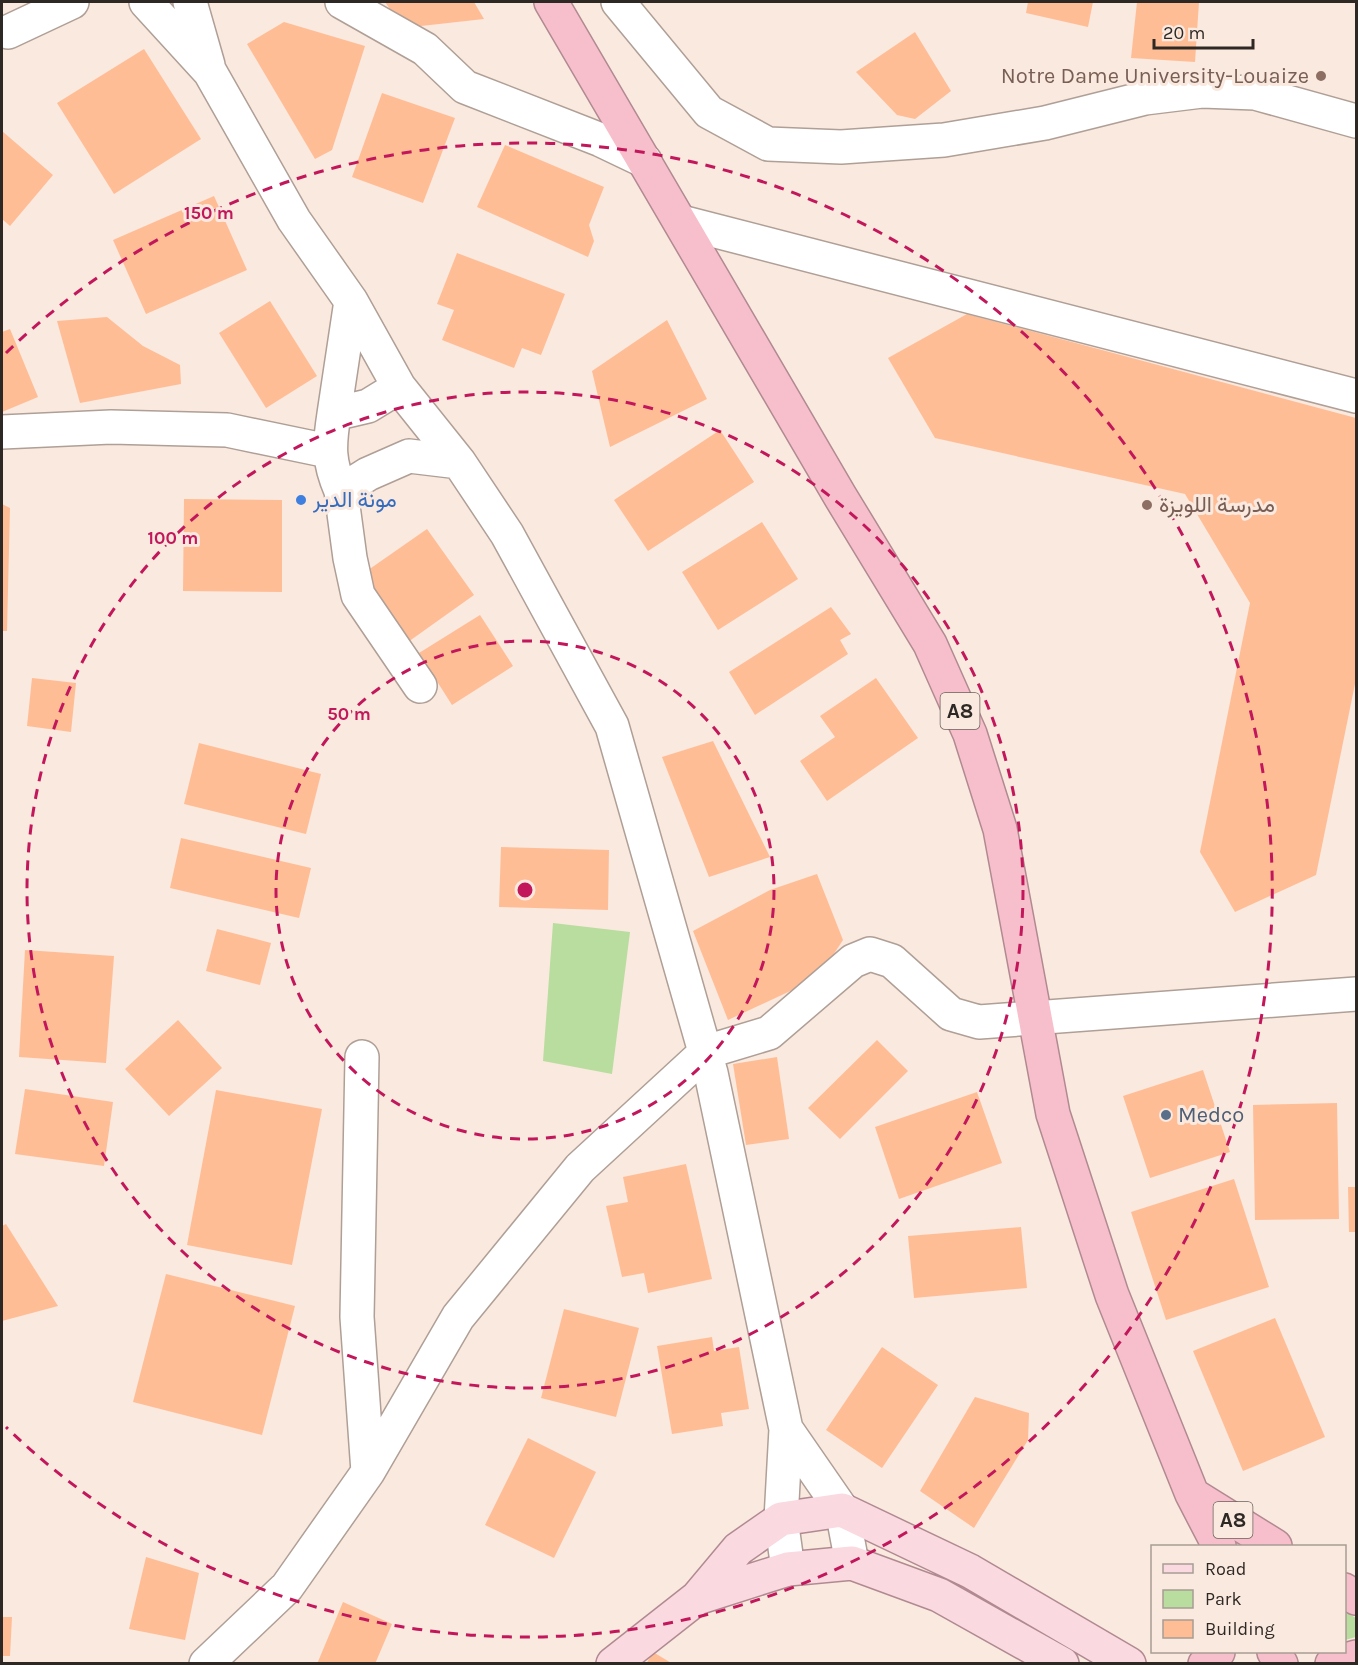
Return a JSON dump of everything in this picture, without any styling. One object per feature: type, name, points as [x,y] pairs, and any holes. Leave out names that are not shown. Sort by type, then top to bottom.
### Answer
[{"type":"highway","name":"A8","points":[[551,2],[840,496],[930,644],[970,734],[1000,829],[1053,1114],[1112,1295],[1192,1494],[1218,1545]]},
{"type":"highway","name":"A8","points":[[1192,1494],[1273,1545]]},
{"type":"highway","points":[[1205,1664],[1217,1653]]},
{"type":"highway","points":[[1332,1664],[1356,1657]]},
{"type":"main road","points":[[613,1664],[697,1598],[738,1549],[781,1519],[842,1509],[970,1571],[1129,1664]]},
{"type":"main road","points":[[697,1598],[788,1569],[852,1563],[939,1595],[1062,1664]]},
{"type":"street","points":[[5,37],[27,2]]},
{"type":"street","points":[[5,37],[72,2]]},
{"type":"street","points":[[146,2],[210,72],[294,220],[351,301],[399,387],[459,462],[515,547],[612,726],[706,1052],[786,1429],[781,1519],[788,1569]]},
{"type":"street","points":[[190,2],[210,72]]},
{"type":"street","points":[[342,2],[425,50],[465,87],[601,140],[645,161]]},
{"type":"street","points":[[618,2],[709,112],[768,144],[841,147],[944,140],[1046,123],[1144,98],[1202,91],[1255,93],[1356,121]]},
{"type":"street","points":[[681,222],[1356,396]]},
{"type":"street","points":[[351,301],[328,451],[332,471],[341,491],[350,558],[358,595],[420,686]]},
{"type":"street","points":[[334,414],[368,405],[399,387]]},
{"type":"street","points":[[2,432],[111,427],[227,430],[328,451]]},
{"type":"street","points":[[341,491],[368,474],[410,456],[459,462]]},
{"type":"street","points":[[350,558],[368,474]]},
{"type":"street","points":[[206,1664],[287,1587],[368,1472],[458,1317],[580,1168],[706,1052],[769,1033],[853,961],[870,954],[892,961],[951,1014],[979,1022],[1356,994]]},
{"type":"street","points":[[362,1057],[357,1317],[368,1472]]},
{"type":"street","points":[[786,1429],[842,1509],[852,1563]]},
{"type":"green space","points":[[553,923],[630,932],[612,1074],[543,1061]]},
{"type":"green space","points":[[1346,1612],[1356,1618],[1356,1637],[1346,1640]]},
{"type":"building","points":[[385,2],[474,2],[484,19],[403,28]]},
{"type":"building","points":[[1028,2],[1093,2],[1088,27],[1026,13]]},
{"type":"building","points":[[1137,2],[1199,2],[1195,62],[1131,58]]},
{"type":"building","points":[[284,22],[365,46],[332,150],[315,159],[247,44]]},
{"type":"building","points":[[915,32],[951,91],[915,119],[897,115],[856,72]]},
{"type":"building","points":[[144,49],[201,139],[114,194],[57,103]]},
{"type":"building","points":[[382,93],[455,118],[423,203],[352,177]]},
{"type":"building","points":[[2,131],[53,175],[10,226],[2,219]]},
{"type":"building","points":[[505,145],[604,187],[589,225],[594,241],[588,257],[477,207]]},
{"type":"building","points":[[214,196],[247,270],[146,314],[113,240]]},
{"type":"building","points":[[457,253],[565,294],[541,355],[522,348],[514,368],[442,340],[454,310],[437,304]]},
{"type":"building","points":[[270,301],[317,376],[266,408],[219,333]]},
{"type":"building","points":[[967,314],[1356,418],[1356,679],[1316,875],[1235,912],[1200,852],[1250,603],[1185,494],[935,438],[888,358]]},
{"type":"building","points":[[107,317],[143,346],[180,365],[181,384],[80,403],[57,321]]},
{"type":"building","points":[[667,320],[707,399],[610,447],[592,371]]},
{"type":"building","points":[[10,329],[38,397],[2,412],[2,332]]},
{"type":"building","points":[[720,430],[754,482],[648,551],[614,500]]},
{"type":"building","points":[[184,499],[282,500],[282,592],[183,591]]},
{"type":"building","points":[[2,504],[10,508],[7,631],[2,631]]},
{"type":"building","points":[[762,522],[798,579],[718,630],[682,572]]},
{"type":"building","points":[[427,529],[474,595],[408,642],[361,575]]},
{"type":"building","points":[[831,607],[851,634],[840,640],[848,654],[755,715],[729,672]]},
{"type":"building","points":[[480,615],[513,666],[452,705],[419,653]]},
{"type":"building","points":[[32,678],[76,683],[71,732],[27,726]]},
{"type":"building","points":[[876,678],[918,738],[827,801],[800,761],[835,737],[820,716]]},
{"type":"building","points":[[713,741],[770,857],[709,877],[662,757]]},
{"type":"building","points":[[199,743],[321,774],[306,834],[184,804]]},
{"type":"building","points":[[181,838],[311,868],[299,918],[170,888]]},
{"type":"building","points":[[501,847],[609,850],[608,910],[499,907]]},
{"type":"building","points":[[817,874],[843,940],[818,978],[728,1020],[693,931],[770,890]]},
{"type":"building","points":[[217,929],[271,943],[260,985],[206,971]]},
{"type":"building","points":[[25,950],[114,956],[106,1063],[19,1057]]},
{"type":"building","points":[[178,1020],[222,1068],[169,1116],[125,1069]]},
{"type":"building","points":[[877,1040],[908,1071],[840,1139],[808,1108]]},
{"type":"building","points":[[777,1057],[789,1139],[746,1145],[733,1064]]},
{"type":"building","points":[[1203,1070],[1230,1152],[1150,1178],[1123,1096]]},
{"type":"building","points":[[25,1089],[113,1102],[104,1166],[15,1154]]},
{"type":"building","points":[[216,1090],[322,1109],[292,1265],[187,1245]]},
{"type":"building","points":[[977,1092],[1002,1163],[899,1199],[875,1127]]},
{"type":"building","points":[[1337,1103],[1339,1219],[1255,1220],[1253,1105]]},
{"type":"building","points":[[686,1164],[712,1279],[648,1293],[644,1273],[622,1277],[606,1206],[628,1202],[623,1177]]},
{"type":"building","points":[[1234,1179],[1269,1287],[1166,1320],[1131,1212]]},
{"type":"building","points":[[1348,1187],[1356,1187],[1356,1232],[1349,1232]]},
{"type":"building","points":[[6,1224],[58,1306],[2,1321],[2,1226]]},
{"type":"building","points":[[1021,1227],[1027,1288],[914,1298],[908,1236]]},
{"type":"building","points":[[166,1274],[295,1306],[262,1435],[133,1402]]},
{"type":"building","points":[[564,1309],[639,1328],[616,1417],[541,1398]]},
{"type":"building","points":[[1275,1318],[1325,1437],[1243,1471],[1193,1351]]},
{"type":"building","points":[[712,1337],[714,1351],[739,1347],[749,1409],[721,1413],[723,1426],[672,1434],[657,1346]]},
{"type":"building","points":[[882,1347],[938,1385],[882,1468],[826,1430]]},
{"type":"building","points":[[975,1397],[1029,1413],[1028,1440],[974,1528],[920,1491]]},
{"type":"building","points":[[528,1438],[596,1472],[554,1558],[485,1525]]},
{"type":"building","points":[[146,1557],[199,1573],[185,1640],[129,1629]]},
{"type":"building","points":[[343,1602],[392,1624],[375,1664],[317,1664]]},
{"type":"building","points":[[2,1617],[12,1617],[10,1656],[2,1656]]},
{"type":"building","points":[[653,1652],[673,1664],[646,1664]]},
{"type":"place","name":"Notre Dame University-Louaize","points":[[1321,76]]},
{"type":"place","name":"مونة الدير","points":[[301,500]]},
{"type":"place","name":"مدرسة اللويزة","points":[[1147,505]]},
{"type":"place","name":"Medco","points":[[1166,1115]]}]
